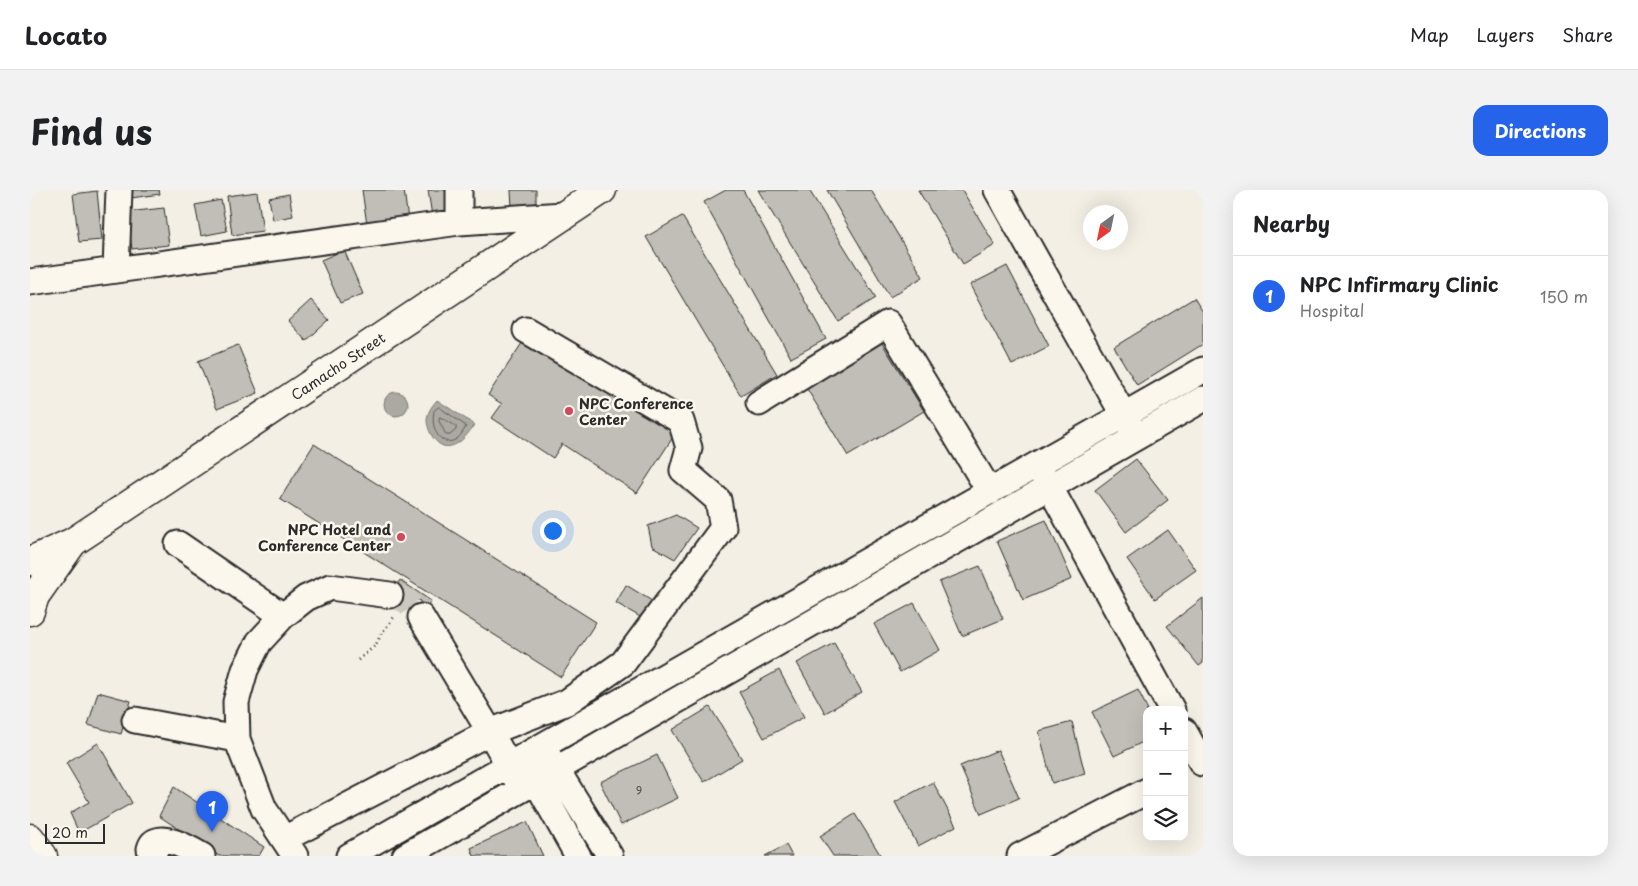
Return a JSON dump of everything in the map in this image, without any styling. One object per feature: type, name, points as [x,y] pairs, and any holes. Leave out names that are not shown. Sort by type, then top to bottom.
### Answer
[{"type":"main road","name":"Camacho Street","points":[[30,561],[73,542],[602,190]]},
{"type":"main road","name":"Camacho Street","points":[[30,611],[35,596],[73,542]]},
{"type":"street","points":[[116,269],[119,190]]},
{"type":"street","points":[[459,190],[460,222]]},
{"type":"street","points":[[997,190],[1137,437]]},
{"type":"street","points":[[30,282],[460,222],[563,215]]},
{"type":"street","points":[[759,403],[888,323],[990,492]]},
{"type":"street","points":[[393,604],[330,587],[306,598],[283,616],[260,642],[245,670],[236,702],[237,739],[264,809],[289,848],[490,732],[567,702],[623,663],[723,528],[718,500],[683,470],[689,448],[680,421],[526,330]]},
{"type":"street","points":[[349,856],[1203,370]]},
{"type":"street","points":[[405,856],[1203,399]]},
{"type":"street","points":[[1038,465],[1170,706]]},
{"type":"street","points":[[178,544],[283,616]]},
{"type":"street","points":[[421,616],[490,732],[525,757],[578,856]]},
{"type":"street","points":[[135,720],[237,739]]},
{"type":"street","points":[[1188,743],[1196,766]]},
{"type":"street","points":[[525,757],[538,780],[610,856]]},
{"type":"street","points":[[1020,856],[1143,793]]},
{"type":"street","points":[[154,856],[150,849],[151,844],[155,841],[171,841],[186,846],[202,856]]},
{"type":"path","points":[[358,660],[376,645],[393,604]]},
{"type":"water","points":[[396,392],[404,396],[408,404],[404,412],[396,416],[388,412],[384,404],[388,396]]},
{"type":"water","points":[[437,400],[475,425],[455,445],[446,447],[438,443],[429,431],[428,415]]},
{"type":"building","points":[[130,190],[159,190],[160,194],[131,198]]},
{"type":"building","points":[[362,190],[404,190],[408,220],[367,225]]},
{"type":"building","points":[[428,190],[449,190],[453,212],[432,216]]},
{"type":"building","points":[[511,190],[536,190],[536,206],[512,207]]},
{"type":"building","points":[[726,190],[743,190],[826,339],[791,358],[704,202]]},
{"type":"building","points":[[758,190],[809,190],[876,298],[838,321]]},
{"type":"building","points":[[827,190],[871,190],[923,277],[890,297]]},
{"type":"building","points":[[918,190],[962,190],[995,245],[963,264]]},
{"type":"building","points":[[97,191],[102,240],[79,242],[73,194]]},
{"type":"building","points":[[257,192],[263,231],[232,235],[227,196]]},
{"type":"building","points":[[289,194],[293,216],[273,220],[269,198]]},
{"type":"building","points":[[221,200],[227,231],[201,236],[195,205]]},
{"type":"building","points":[[164,208],[169,245],[132,249],[127,212]]},
{"type":"building","points":[[682,216],[777,374],[741,396],[646,237]]},
{"type":"building","points":[[344,250],[363,294],[340,303],[321,260]]},
{"type":"building","points":[[1007,266],[1049,346],[1012,365],[970,285]]},
{"type":"building","points":[[1194,298],[1203,312],[1203,344],[1137,385],[1114,347]]},
{"type":"building","points":[[311,300],[329,320],[306,341],[288,321]]},
{"type":"building","name":"NPC Conference Center","points":[[526,337],[675,434],[637,493],[562,444],[553,458],[492,418],[502,404],[488,395]]},
{"type":"building","points":[[882,343],[924,411],[848,456],[807,389]]},
{"type":"building","points":[[238,345],[258,393],[217,409],[198,361]]},
{"type":"building","name":"NPC Hotel and Conference Center","points":[[314,444],[596,622],[561,677],[280,499]]},
{"type":"building","points":[[1136,459],[1168,500],[1126,532],[1095,490]]},
{"type":"building","points":[[676,515],[697,528],[675,559],[652,546],[648,526]]},
{"type":"building","points":[[1046,520],[1072,579],[1023,600],[997,541]]},
{"type":"building","points":[[1168,530],[1196,570],[1155,599],[1127,559]]},
{"type":"building","points":[[980,566],[1003,619],[962,636],[939,582]]},
{"type":"building","points":[[400,580],[431,601],[421,617],[420,601],[399,590],[390,595]]},
{"type":"building","points":[[626,585],[652,601],[642,618],[616,603]]},
{"type":"building","points":[[1203,598],[1203,663],[1199,666],[1167,626]]},
{"type":"building","points":[[914,603],[940,650],[900,672],[874,624]]},
{"type":"building","points":[[834,643],[862,692],[825,713],[797,663]]},
{"type":"building","points":[[779,670],[804,717],[764,738],[739,692]]},
{"type":"building","points":[[1138,690],[1146,706],[1143,706],[1143,742],[1114,756],[1092,712]]},
{"type":"building","points":[[98,692],[131,701],[121,734],[88,725]]},
{"type":"building","points":[[710,707],[742,759],[704,782],[672,730]]},
{"type":"building","points":[[1072,722],[1085,774],[1052,783],[1039,731]]},
{"type":"building","points":[[98,743],[132,803],[79,833],[70,813],[89,802],[66,763]]},
{"type":"building","points":[[998,750],[1019,798],[981,814],[960,766]]},
{"type":"building","points":[[657,755],[678,798],[621,825],[600,782]]},
{"type":"building","points":[[933,782],[956,826],[918,846],[895,802]]},
{"type":"building","points":[[174,787],[264,847],[259,856],[219,856],[159,816]]},
{"type":"building","points":[[855,814],[881,856],[833,856],[820,836]]},
{"type":"building","points":[[527,822],[543,856],[474,856],[471,848]]},
{"type":"building","points":[[786,845],[792,856],[765,856]]},
{"type":"tunnel","points":[[390,595],[406,600],[421,617]]},
{"type":"place","name":"NPC Conference Center","points":[[569,411]]},
{"type":"place","name":"NPC Hotel and Conference Center","points":[[401,537]]},
{"type":"place","name":"NPC Infirmary Clinic","points":[[212,832]]}]
